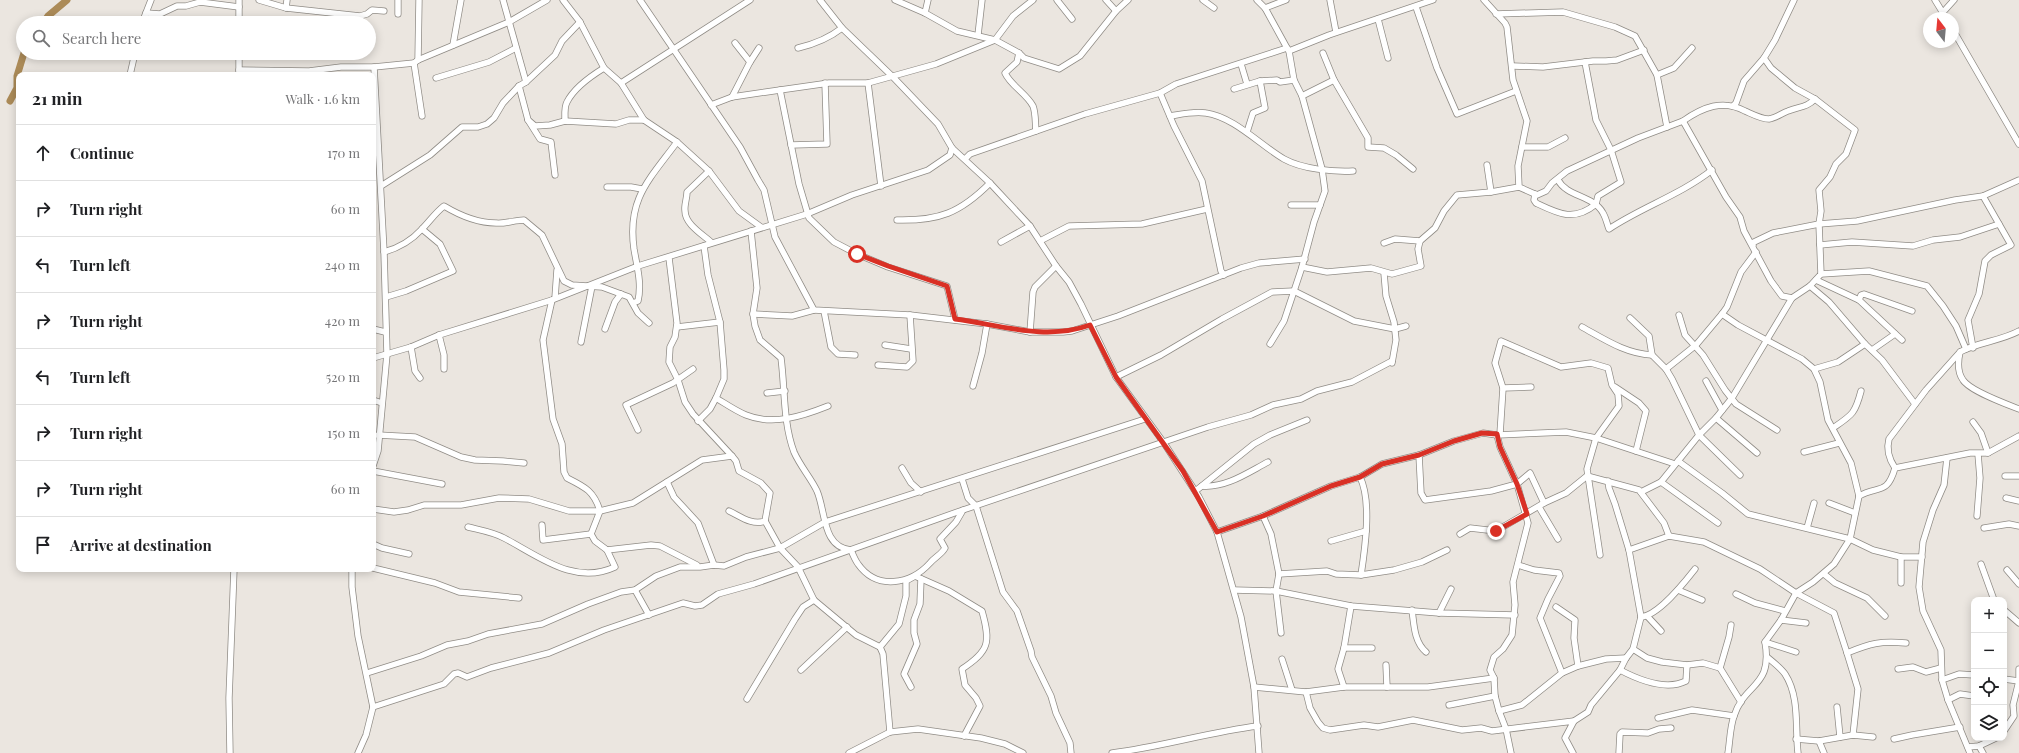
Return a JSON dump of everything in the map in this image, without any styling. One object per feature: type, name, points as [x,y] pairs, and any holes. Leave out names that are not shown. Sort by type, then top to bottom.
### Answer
[{"type":"street","points":[[145,16],[151,0]]},
{"type":"street","points":[[239,0],[239,16]]},
{"type":"street","points":[[259,0],[286,8],[360,16],[372,10],[384,11]]},
{"type":"street","points":[[286,8],[287,0]]},
{"type":"street","points":[[398,0],[398,14]]},
{"type":"street","points":[[418,0],[416,61],[422,116]]},
{"type":"street","points":[[453,45],[461,0]]},
{"type":"street","points":[[503,0],[526,82]]},
{"type":"street","points":[[239,60],[239,72],[309,71],[341,67],[374,67],[416,61],[509,22],[547,0]]},
{"type":"street","points":[[563,0],[580,22],[604,68],[621,83],[644,120],[677,142],[709,171],[739,211],[761,227]]},
{"type":"street","points":[[640,0],[740,147],[764,190],[775,237],[814,310]]},
{"type":"street","points":[[621,83],[673,49],[708,29],[750,0]]},
{"type":"street","points":[[820,0],[842,28],[893,77],[938,124],[952,148],[990,183],[1030,226],[1056,266],[1069,282],[1082,304],[1090,325],[1116,377],[1145,419],[1164,443],[1199,497],[1217,532],[1234,590],[1254,688],[1259,753]]},
{"type":"street","points":[[896,0],[909,8],[925,13],[957,31],[995,40],[1019,53],[1024,58],[1058,69],[1067,66],[1080,56],[1116,11],[1128,0]]},
{"type":"street","points":[[925,13],[928,0]]},
{"type":"street","points":[[978,35],[982,0]]},
{"type":"street","points":[[711,105],[732,97],[825,84],[868,82],[893,77],[936,64],[995,40],[1013,16],[1033,0]]},
{"type":"street","points":[[1057,0],[1072,19]]},
{"type":"street","points":[[1106,0],[1116,11]]},
{"type":"street","points":[[1203,0],[1214,8]]},
{"type":"street","points":[[1257,0],[1265,8],[1288,50],[1294,80],[1302,96],[1322,169],[1325,191],[1305,259],[1284,321],[1270,344]]},
{"type":"street","points":[[1265,8],[1286,0]]},
{"type":"street","points":[[1330,0],[1333,26],[1336,32]]},
{"type":"street","points":[[965,159],[970,154],[1036,131],[1044,130],[1085,114],[1160,93],[1176,84],[1288,50],[1336,32],[1416,7],[1433,0]]},
{"type":"street","points":[[1484,0],[1507,27],[1516,91],[1527,121],[1518,166],[1519,186]]},
{"type":"street","points":[[1733,106],[1736,103],[1744,81],[1764,58],[1776,40],[1794,0]]},
{"type":"street","points":[[1935,0],[1942,12]]},
{"type":"street","points":[[1939,0],[1945,10],[1954,0]]},
{"type":"street","points":[[146,13],[160,14],[177,6],[186,6],[200,2],[239,7]]},
{"type":"street","points":[[1416,7],[1437,68],[1457,114],[1516,91]]},
{"type":"street","points":[[1496,14],[1527,12],[1569,14],[1615,27],[1635,36],[1644,50],[1651,68],[1657,75],[1667,127]]},
{"type":"street","points":[[1378,19],[1388,58]]},
{"type":"street","points":[[381,186],[430,154],[462,127],[478,127],[487,124],[494,118],[504,103],[519,86],[526,82],[555,55],[562,42],[580,22]]},
{"type":"street","points":[[1329,35],[1333,26]]},
{"type":"street","points":[[798,48],[816,44],[831,37],[842,28]]},
{"type":"street","points":[[1959,35],[2019,138]]},
{"type":"street","points":[[1959,40],[2019,144]]},
{"type":"street","points":[[735,43],[744,57],[750,62]]},
{"type":"street","points":[[436,78],[489,62],[516,48]]},
{"type":"street","points":[[732,97],[759,48]]},
{"type":"street","points":[[1657,75],[1674,68],[1692,48]]},
{"type":"street","points":[[1512,66],[1543,66],[1617,60],[1644,50]]},
{"type":"street","points":[[1019,53],[1017,62],[1005,73],[1008,79],[1020,90],[1032,105],[1035,114],[1036,131]]},
{"type":"street","points":[[1323,53],[1334,80],[1368,138],[1368,146],[1384,148],[1396,155],[1413,170]]},
{"type":"street","points":[[1641,492],[1661,482],[1699,435],[1716,418],[1732,398],[1768,341],[1792,298],[1810,286],[1820,274],[1819,224],[1821,211],[1819,190],[1830,177],[1836,164],[1846,154],[1855,130],[1816,99],[1795,88],[1771,68],[1764,58]]},
{"type":"street","points":[[131,72],[133,60]]},
{"type":"street","points":[[1534,194],[1535,202],[1559,213],[1572,215],[1583,214],[1596,204],[1598,196],[1621,182],[1611,150],[1596,120],[1585,62]]},
{"type":"street","points":[[1241,64],[1247,84]]},
{"type":"street","points":[[374,67],[374,72]]},
{"type":"street","points":[[565,121],[566,103],[584,83],[604,68]]},
{"type":"street","points":[[1234,89],[1260,81],[1277,80],[1280,82],[1294,80]]},
{"type":"street","points":[[1302,96],[1334,80]]},
{"type":"street","points":[[1247,132],[1253,113],[1265,108],[1260,81]]},
{"type":"street","points":[[868,82],[881,186]]},
{"type":"street","points":[[791,145],[827,144],[825,84]]},
{"type":"street","points":[[519,86],[528,120],[540,139],[551,142],[555,175]]},
{"type":"street","points":[[780,90],[807,214],[834,242],[857,254],[947,286],[955,319]]},
{"type":"street","points":[[1160,93],[1202,181],[1221,271],[1224,275]]},
{"type":"street","points":[[1302,267],[1327,272],[1371,268],[1384,273],[1392,274],[1421,266],[1418,249],[1420,241],[1435,228],[1444,211],[1457,195],[1491,192],[1519,186],[1534,194],[1546,191],[1552,182],[1558,180],[1567,171],[1611,150],[1683,121],[1711,105],[1733,106],[1769,119],[1788,110],[1808,106],[1816,99]]},
{"type":"street","points":[[1170,116],[1199,112],[1208,113],[1247,132],[1286,160],[1332,172],[1353,171]]},
{"type":"street","points":[[528,120],[536,126],[550,126],[565,121],[616,124],[629,120],[644,120]]},
{"type":"street","points":[[1683,121],[1726,197],[1740,217],[1744,231],[1777,290],[1782,296],[1792,298]]},
{"type":"street","points":[[376,129],[381,186],[386,297],[386,354],[378,435],[378,451],[376,457]]},
{"type":"street","points":[[1522,147],[1548,147],[1565,138]]},
{"type":"street","points":[[633,303],[638,301],[641,289],[634,248],[632,220],[642,189],[677,142]]},
{"type":"street","points":[[376,357],[411,347],[439,335],[592,286],[638,266],[669,258],[704,246],[711,242],[807,214],[928,170],[950,155],[952,148]]},
{"type":"street","points":[[1487,165],[1491,192]]},
{"type":"street","points":[[1558,180],[1562,187],[1596,204],[1603,213],[1609,229],[1629,215],[1685,189],[1712,170]]},
{"type":"street","points":[[709,171],[687,192],[687,201],[684,210],[688,222],[711,242]]},
{"type":"street","points":[[1753,245],[1752,243],[1766,235],[1819,224],[1857,221],[1955,200],[1983,196],[2019,180]]},
{"type":"street","points":[[897,220],[914,221],[943,216],[959,209],[974,199],[990,183]]},
{"type":"street","points":[[607,186],[642,189]]},
{"type":"street","points":[[1973,348],[1968,320],[1979,294],[1985,261],[1991,255],[2011,245],[1983,196]]},
{"type":"street","points":[[1291,205],[1320,205]]},
{"type":"street","points":[[384,252],[398,248],[422,229],[435,213],[444,206],[455,212],[483,222],[496,223],[524,220],[542,235],[557,270],[564,281],[572,285],[602,287],[629,297],[638,313],[649,323]]},
{"type":"street","points":[[1040,242],[1069,226],[1142,224],[1207,209]]},
{"type":"street","points":[[1820,245],[1852,242],[1913,246],[1933,240],[1960,237],[2000,224]]},
{"type":"street","points":[[1001,242],[1030,226]]},
{"type":"street","points":[[386,297],[406,291],[453,271],[440,244],[422,229]]},
{"type":"street","points":[[751,231],[757,288],[754,314],[755,326],[760,340],[781,358],[787,418],[794,452],[817,490],[829,535],[834,542],[846,550],[851,550]]},
{"type":"street","points":[[1384,243],[1395,239],[1420,241]]},
{"type":"street","points":[[698,421],[710,409],[724,379],[720,322],[708,275],[704,246]]},
{"type":"street","points":[[1666,369],[1696,345],[1722,314],[1741,272],[1756,252]]},
{"type":"street","points":[[669,258],[677,327],[670,348],[669,362],[678,380],[686,402],[698,421],[736,461],[739,471],[761,483],[769,490],[770,497],[765,521],[780,548],[798,568],[814,600],[856,635],[880,647],[883,654],[890,732]]},
{"type":"street","points":[[754,314],[792,316],[814,310],[910,315],[955,319],[1030,332],[1063,332],[1090,325],[1259,263],[1305,259]]},
{"type":"street","points":[[1030,332],[1033,292],[1035,287],[1056,266]]},
{"type":"street","points":[[557,270],[553,299],[543,340],[553,419],[562,444],[564,472],[567,478],[586,488],[596,498],[600,511],[591,534]]},
{"type":"street","points":[[1820,274],[1869,271],[1927,286],[1946,311],[1966,349]]},
{"type":"street","points":[[373,707],[444,684],[454,674],[458,673],[467,677],[491,668],[549,653],[604,630],[683,603],[695,606],[702,605],[718,594],[754,584],[964,510],[1208,427],[1251,415],[1273,405],[1301,399],[1323,389],[1352,382],[1392,363],[1396,340],[1395,329],[1386,296],[1384,273]]},
{"type":"street","points":[[1816,280],[1859,300],[1902,340]]},
{"type":"street","points":[[581,342],[592,286]]},
{"type":"street","points":[[1810,286],[1829,302],[1865,344],[1872,350],[1915,404]]},
{"type":"street","points":[[1116,377],[1161,355],[1272,292],[1294,291],[1354,321],[1395,329],[1406,326]]},
{"type":"street","points":[[606,329],[615,302],[621,294]]},
{"type":"street","points":[[1859,300],[1861,295],[1864,294],[1912,311]]},
{"type":"street","points":[[824,311],[831,347],[838,354],[854,355]]},
{"type":"street","points":[[1722,314],[1802,359],[1814,369],[1820,382],[1828,420],[1851,463],[1859,496],[1850,539],[1834,564],[1824,574],[1796,593],[1781,620],[1765,642],[1767,657],[1763,676],[1759,683],[1747,693],[1734,716],[1728,753]]},
{"type":"street","points":[[878,365],[908,367],[913,361],[911,349],[910,315]]},
{"type":"street","points":[[1679,315],[1685,335],[1696,345],[1732,398],[1745,410],[1777,430]]},
{"type":"street","points":[[1630,318],[1650,336],[1652,355],[1666,369],[1699,435],[1740,475]]},
{"type":"street","points":[[677,327],[720,322]]},
{"type":"street","points":[[973,386],[982,353],[987,324]]},
{"type":"street","points":[[1582,327],[1620,348],[1652,355]]},
{"type":"street","points":[[376,330],[385,332]]},
{"type":"street","points":[[1895,468],[1890,459],[1887,445],[1889,439],[1915,404],[1960,352],[2006,338],[2019,332]]},
{"type":"street","points":[[1872,350],[1894,334]]},
{"type":"street","points":[[439,335],[444,355],[444,369]]},
{"type":"street","points":[[1511,753],[1506,729],[1495,696],[1494,678],[1490,670],[1494,657],[1504,649],[1512,635],[1515,615],[1514,582],[1528,523],[1527,514],[1517,484],[1500,447],[1499,434],[1503,388],[1495,363],[1501,341],[1561,366],[1591,363],[1608,368],[1612,385],[1618,394],[1619,406],[1596,438],[1589,458],[1587,476],[1600,555]]},
{"type":"street","points":[[885,344],[911,349]]},
{"type":"street","points":[[1814,369],[1838,362],[1865,344]]},
{"type":"street","points":[[411,347],[415,371],[420,378]]},
{"type":"street","points":[[1960,352],[1958,367],[1964,382],[2005,404],[2019,408]]},
{"type":"street","points":[[638,430],[626,405],[678,380],[693,369]]},
{"type":"street","points":[[1706,381],[1722,410]]},
{"type":"street","points":[[1612,385],[1639,403],[1646,411],[1636,451]]},
{"type":"street","points":[[1503,388],[1531,387]]},
{"type":"street","points":[[767,393],[785,391]]},
{"type":"street","points":[[1833,428],[1852,415],[1856,409],[1861,391]]},
{"type":"street","points":[[716,398],[747,416],[787,418],[809,414],[828,406]]},
{"type":"street","points":[[376,401],[382,403]]},
{"type":"street","points":[[1716,418],[1757,453]]},
{"type":"street","points":[[367,673],[421,656],[447,645],[468,642],[488,634],[542,624],[588,604],[621,592],[635,590],[656,576],[680,567],[714,565],[724,566],[746,557],[780,548],[825,522],[1145,419]]},
{"type":"street","points":[[1199,497],[1200,487],[1254,444],[1270,435],[1307,420]]},
{"type":"street","points":[[1973,422],[1982,433],[1988,453]]},
{"type":"street","points":[[1217,532],[1263,516],[1331,486],[1360,477],[1382,464],[1419,455],[1454,441],[1482,433],[1499,434],[1566,432],[1596,438],[1676,462],[1722,493],[1748,514],[1850,539],[1873,550],[1901,557],[1922,557]]},
{"type":"street","points":[[378,435],[415,437],[461,457],[475,460],[524,463]]},
{"type":"street","points":[[1895,468],[1970,453],[1988,453],[2019,436]]},
{"type":"street","points":[[1804,452],[1839,443]]},
{"type":"street","points":[[1977,516],[1980,478],[1978,454]]},
{"type":"street","points":[[1419,455],[1421,493],[1425,500],[1491,491],[1517,484],[1530,473],[1542,505],[1558,539]]},
{"type":"street","points":[[376,509],[394,512],[408,510],[424,505],[461,505],[499,498],[529,499],[569,511],[600,511],[633,503],[693,464],[702,460],[732,456]]},
{"type":"street","points":[[1947,458],[1944,485],[1927,526],[1919,586],[1923,611],[1941,650],[1942,680],[1948,700],[1970,753]]},
{"type":"street","points":[[1190,482],[1200,487],[1208,487],[1232,482],[1268,462]]},
{"type":"street","points":[[902,468],[911,483],[921,492]]},
{"type":"street","points":[[1859,496],[1883,488],[1889,483],[1895,468]]},
{"type":"street","points":[[376,472],[442,484]]},
{"type":"street","points":[[1587,476],[1641,492],[1664,523],[1670,536]]},
{"type":"street","points":[[1460,534],[1470,528],[1496,531],[1566,492],[1587,476]]},
{"type":"street","points":[[2005,476],[2019,476]]},
{"type":"street","points":[[1360,477],[1365,486],[1367,502],[1366,531],[1361,575]]},
{"type":"street","points":[[962,479],[968,498],[976,506],[1003,592],[1017,611],[1032,657],[1051,696],[1056,713],[1070,743],[1071,753]]},
{"type":"street","points":[[1306,692],[1310,708],[1318,722],[1322,728],[1330,730],[1364,726],[1378,727],[1414,720],[1462,730],[1481,728],[1492,731],[1574,720],[1588,712],[1591,705],[1620,670],[1626,658],[1633,649],[1641,618],[1629,550],[1608,481]]},
{"type":"street","points":[[667,482],[674,497],[698,523],[714,565]]},
{"type":"street","points":[[1661,482],[1718,523]]},
{"type":"street","points":[[2006,498],[2019,501]]},
{"type":"street","points":[[1808,528],[1814,503]]},
{"type":"street","points":[[1829,503],[1855,513]]},
{"type":"street","points":[[880,647],[899,624],[906,596],[906,582],[918,578],[943,552],[945,548],[940,539],[956,522],[964,510]]},
{"type":"street","points":[[729,511],[751,522],[760,523],[765,521]]},
{"type":"street","points":[[1263,516],[1271,534],[1279,574],[1276,592],[1281,633]]},
{"type":"street","points":[[1984,528],[2009,524],[2019,526]]},
{"type":"street","points":[[542,525],[543,540],[591,534]]},
{"type":"street","points":[[468,527],[503,538],[537,558],[567,571],[597,573],[615,567],[607,550],[595,541],[591,534]]},
{"type":"street","points":[[1332,541],[1366,531]]},
{"type":"street","points":[[1629,550],[1670,536],[1704,542],[1760,569],[1796,593],[1834,613],[1858,690],[1853,735]]},
{"type":"street","points":[[376,545],[410,554]]},
{"type":"street","points":[[607,550],[651,545],[660,546],[700,567]]},
{"type":"street","points":[[851,550],[858,565],[882,582],[898,582],[918,578],[949,591],[982,611],[985,623],[986,648],[979,658],[962,669],[965,685],[976,698],[980,706],[964,736]]},
{"type":"street","points":[[1279,574],[1327,570],[1336,574],[1361,575],[1394,570],[1422,562],[1447,550]]},
{"type":"street","points":[[1901,557],[1901,583]]},
{"type":"street","points":[[1981,564],[1993,597]]},
{"type":"street","points":[[1518,565],[1534,570],[1559,573],[1560,576],[1540,618],[1562,673]]},
{"type":"street","points":[[376,569],[435,583],[459,592],[519,598]]},
{"type":"street","points":[[1641,618],[1648,617],[1678,590],[1695,569]]},
{"type":"street","points":[[2007,570],[2019,584]]},
{"type":"street","points":[[230,753],[229,698],[234,572]]},
{"type":"street","points":[[352,572],[352,587],[358,636],[373,707],[366,735],[358,753]]},
{"type":"street","points":[[1824,574],[1835,584],[1867,598],[1885,616]]},
{"type":"street","points":[[911,687],[904,674],[917,644],[914,633],[914,620],[920,604],[918,578]]},
{"type":"street","points":[[1439,613],[1451,589]]},
{"type":"street","points":[[635,590],[649,615]]},
{"type":"street","points":[[1234,590],[1276,592],[1351,606],[1439,613],[1515,615]]},
{"type":"street","points":[[1678,590],[1702,600]]},
{"type":"street","points":[[1736,594],[1755,603],[1785,611]]},
{"type":"street","points":[[747,700],[795,618],[803,607],[814,600]]},
{"type":"street","points":[[1344,687],[1338,668],[1344,648],[1351,606]]},
{"type":"street","points":[[1556,607],[1575,620],[1574,643],[1578,666]]},
{"type":"street","points":[[1412,610],[1416,637],[1426,652]]},
{"type":"street","points":[[2007,613],[2019,623]]},
{"type":"street","points":[[1648,617],[1661,631]]},
{"type":"street","points":[[1781,620],[1806,623]]},
{"type":"street","points":[[1720,668],[1731,625]]},
{"type":"street","points":[[801,670],[847,627]]},
{"type":"street","points":[[1765,642],[1796,652]]},
{"type":"street","points":[[1847,653],[1878,642],[1906,643]]},
{"type":"street","points":[[1344,648],[1372,648]]},
{"type":"street","points":[[1633,649],[1647,658],[1687,666],[1703,663],[1720,668],[1741,702]]},
{"type":"street","points":[[1767,657],[1786,675],[1790,685],[1796,711],[1796,739],[1798,753]]},
{"type":"street","points":[[1499,711],[1522,705],[1562,673],[1578,666],[1606,660],[1626,658]]},
{"type":"street","points":[[1282,659],[1292,690]]},
{"type":"street","points":[[1386,666],[1387,687]]},
{"type":"street","points":[[1620,670],[1645,682],[1677,685],[1686,681],[1687,666]]},
{"type":"street","points":[[1898,669],[1912,668],[1926,672],[1941,668]]},
{"type":"street","points":[[2007,726],[2014,716],[2013,705],[2019,681],[2019,669]]},
{"type":"street","points":[[1942,680],[1959,674],[1971,675]]},
{"type":"street","points":[[1254,688],[1306,692],[1344,687],[1428,687],[1494,678]]},
{"type":"street","points":[[2007,679],[2019,681]]},
{"type":"street","points":[[1948,700],[1960,694],[1971,696]]},
{"type":"street","points":[[1449,705],[1495,696]]},
{"type":"street","points":[[1837,707],[1840,737]]},
{"type":"street","points":[[1658,718],[1692,710],[1734,716]]},
{"type":"street","points":[[1573,753],[1565,738],[1574,720]]},
{"type":"street","points":[[1112,753],[1194,739],[1224,730],[1258,726]]},
{"type":"street","points":[[1894,739],[1960,727]]},
{"type":"street","points":[[1619,753],[1620,734],[1622,732],[1648,732],[1670,728]]},
{"type":"street","points":[[849,753],[890,732],[918,729],[1005,744],[1023,753]]},
{"type":"street","points":[[1796,739],[1819,740],[1853,735],[1873,737]]},
{"type":"street","points":[[1819,740],[1824,753]]},
{"type":"street","points":[[1968,747],[1979,746],[1990,741]]},
{"type":"street","points":[[1979,746],[1983,753]]},
{"type":"waterway","points":[[48,16],[67,0]]},
{"type":"waterway","points":[[18,72],[22,60]]},
{"type":"waterway","points":[[10,101],[16,90]]},
{"type":"route","points":[[857,254],[888,266],[935,280],[947,286],[955,319],[1030,332],[1072,331],[1090,325],[1116,377],[1183,471],[1199,497],[1217,532],[1263,516],[1331,486],[1360,477],[1382,464],[1419,455],[1454,441],[1482,433],[1497,434],[1500,447],[1517,484],[1527,514],[1496,531]]}]
